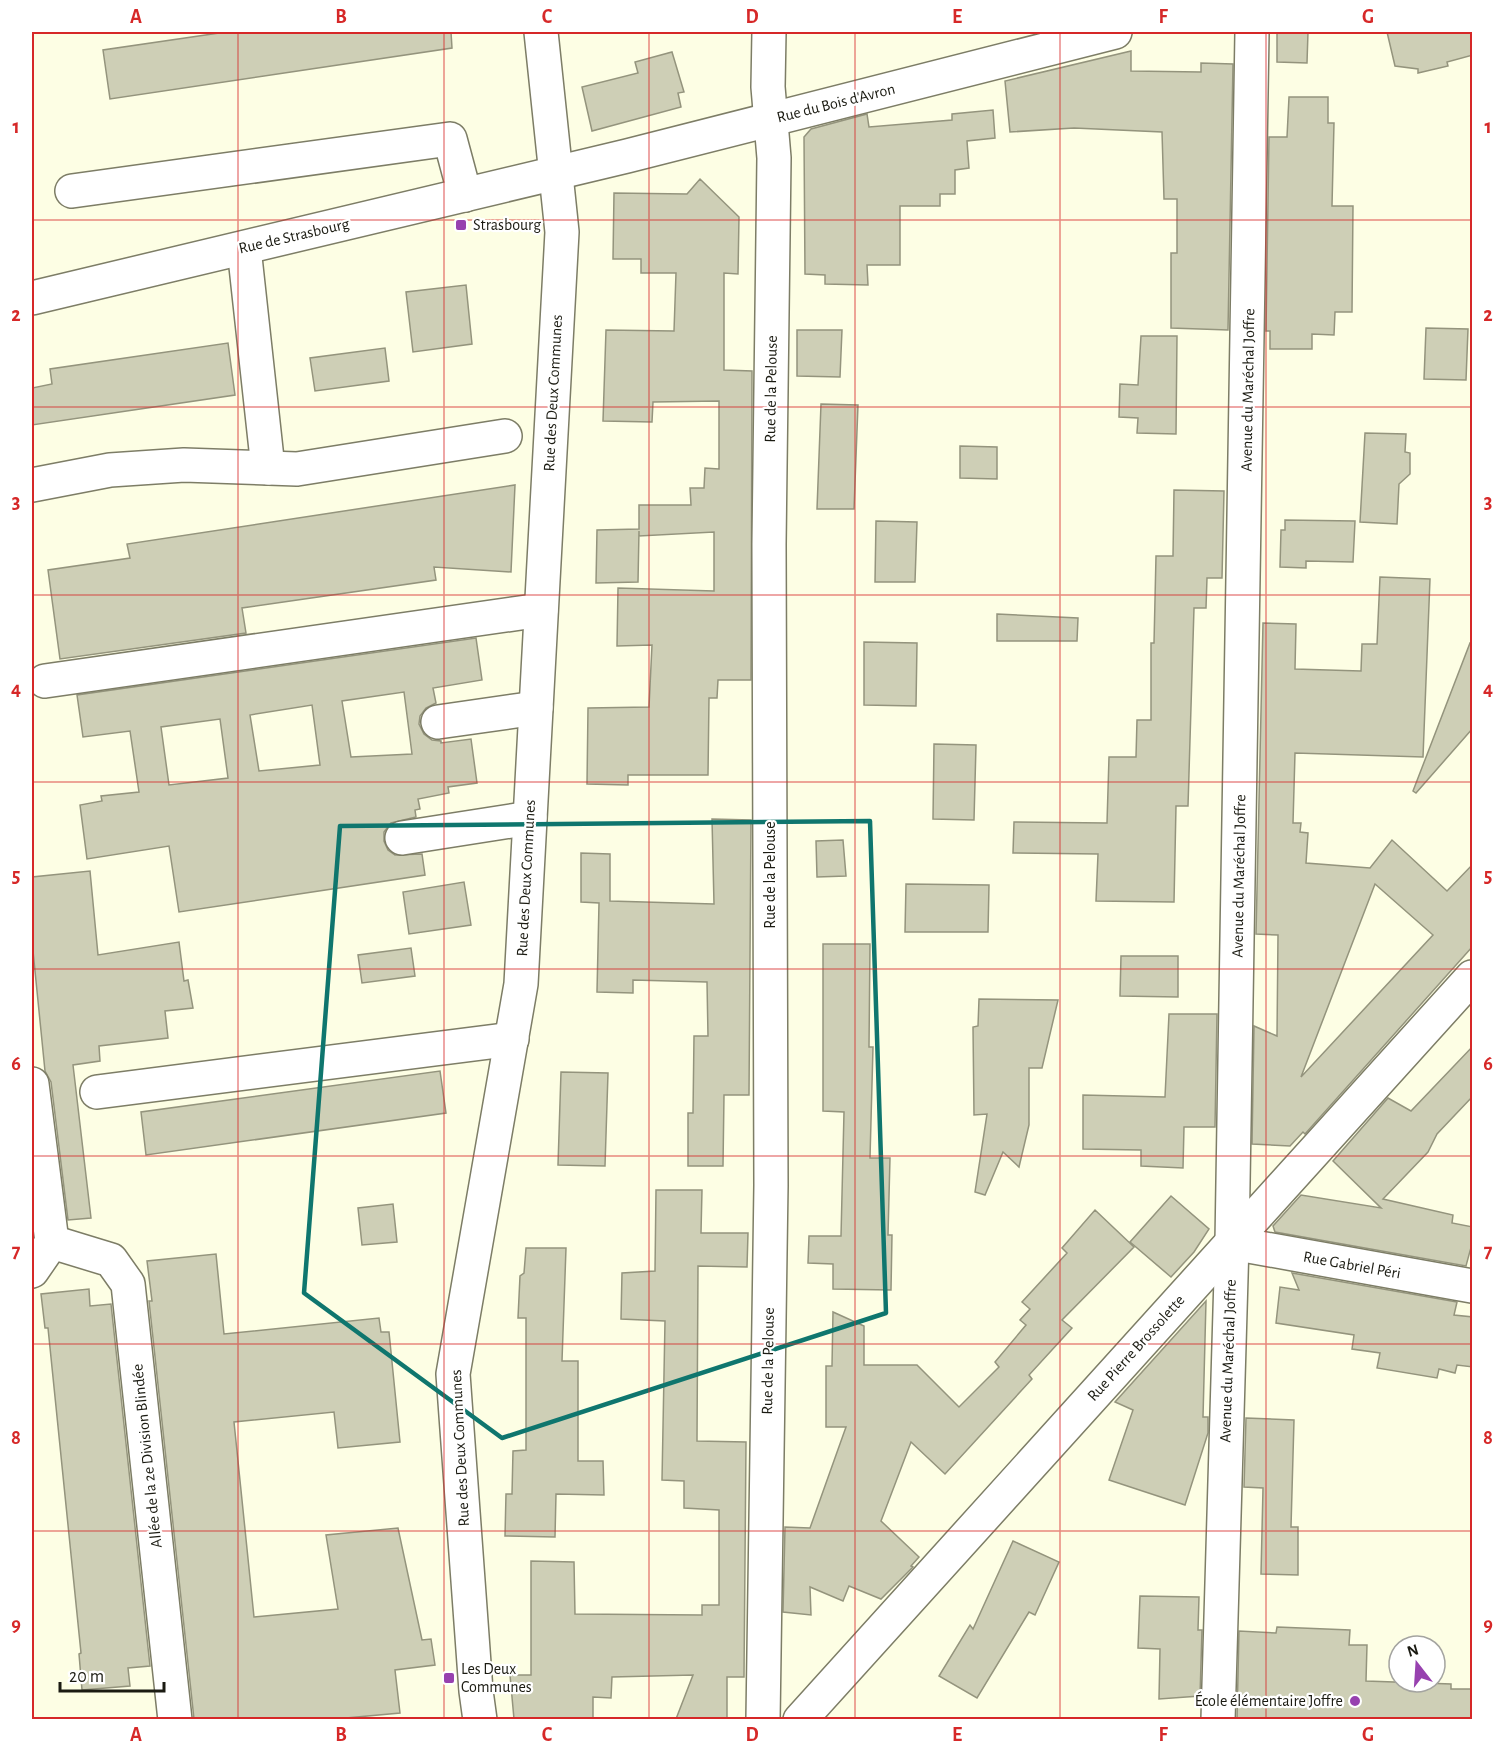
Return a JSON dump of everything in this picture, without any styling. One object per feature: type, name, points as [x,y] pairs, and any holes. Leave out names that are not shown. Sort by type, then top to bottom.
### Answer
[{"type":"street","name":"Rue des Deux Communes","points":[[480,1719],[476,1691],[453,1374],[521,984],[562,232],[541,32]]},
{"type":"street","name":"Rue de la Pelouse","points":[[763,1719],[771,1185],[769,544],[774,158],[769,32]]},
{"type":"street","name":"Rue du Bois d'Avron","points":[[556,173],[1115,32]]},
{"type":"street","name":"Avenue du Maréchal Joffre","points":[[1218,1719],[1232,1243],[1252,32]]},
{"type":"street","points":[[72,191],[450,139],[465,195]]},
{"type":"street","name":"Rue de Strasbourg","points":[[32,298],[556,173]]},
{"type":"street","points":[[244,248],[268,468]]},
{"type":"street","points":[[32,485],[110,471],[184,465],[297,469],[505,436]]},
{"type":"street","points":[[45,681],[541,610]]},
{"type":"street","points":[[438,722],[536,708]]},
{"type":"street","points":[[402,838],[530,818]]},
{"type":"street","name":"Rue Pierre Brossolette","points":[[800,1719],[1473,977]]},
{"type":"street","points":[[97,1092],[512,1039]]},
{"type":"street","points":[[32,1084],[52,1242],[32,1271]]},
{"type":"street","name":"Allée de la 2e Division Blindée","points":[[52,1242],[111,1260],[128,1284],[175,1719]]},
{"type":"street","name":"Rue Gabriel Péri","points":[[1232,1243],[1473,1286]]},
{"type":"highlighted area","points":[[870,821],[886,1313],[502,1438],[304,1293],[340,826]]},
{"type":"building","points":[[226,32],[451,32],[452,48],[110,99],[103,50]]},
{"type":"building","points":[[1277,32],[1308,32],[1307,63],[1277,62]]},
{"type":"building","points":[[1387,32],[1473,32],[1473,55],[1447,62],[1448,66],[1418,73],[1418,69],[1395,66]]},
{"type":"building","points":[[1131,51],[1131,71],[1201,72],[1201,63],[1233,64],[1228,330],[1171,328],[1171,253],[1177,253],[1177,199],[1164,199],[1162,132],[1074,128],[1010,132],[1005,81]]},
{"type":"building","points":[[672,52],[684,92],[678,93],[681,107],[592,131],[582,87],[638,73],[635,62]]},
{"type":"building","points":[[1289,97],[1328,97],[1328,123],[1334,123],[1332,206],[1353,206],[1352,312],[1335,312],[1334,335],[1312,334],[1312,349],[1270,349],[1270,331],[1266,331],[1269,137],[1287,137]]},
{"type":"building","points":[[993,110],[995,138],[967,141],[969,168],[955,170],[955,194],[940,194],[940,206],[900,206],[900,265],[867,265],[868,285],[825,284],[825,275],[805,274],[804,137],[811,129],[867,114],[869,127],[952,120],[952,114]]},
{"type":"building","points":[[700,179],[739,217],[738,274],[724,273],[724,370],[752,371],[751,680],[718,680],[717,698],[709,698],[708,775],[628,775],[628,785],[587,784],[588,708],[649,707],[652,645],[617,646],[618,588],[714,591],[714,532],[639,536],[639,531],[638,582],[596,583],[597,530],[639,529],[639,505],[691,505],[690,488],[704,488],[705,468],[719,469],[719,401],[653,402],[652,422],[603,421],[606,330],[674,331],[676,273],[641,273],[641,259],[613,259],[614,193],[687,194]]},
{"type":"building","points":[[466,285],[472,344],[413,352],[406,292]]},
{"type":"building","points":[[1426,328],[1468,329],[1466,380],[1424,379]]},
{"type":"building","points":[[797,330],[842,330],[840,377],[797,376]]},
{"type":"building","points":[[1141,336],[1177,336],[1176,434],[1137,433],[1138,418],[1119,417],[1120,384],[1138,385]]},
{"type":"building","points":[[228,343],[235,395],[32,425],[32,388],[52,384],[50,369]]},
{"type":"building","points":[[385,348],[389,381],[315,391],[310,358]]},
{"type":"building","points":[[821,404],[858,405],[854,509],[817,509]]},
{"type":"building","points":[[1365,433],[1406,434],[1405,452],[1410,453],[1410,474],[1399,484],[1397,524],[1360,522]]},
{"type":"building","points":[[960,446],[997,447],[997,479],[960,478]]},
{"type":"building","points":[[515,485],[511,572],[434,567],[436,580],[242,608],[246,633],[60,659],[48,570],[130,558],[127,544]]},
{"type":"building","points":[[1174,490],[1224,491],[1222,578],[1207,578],[1206,608],[1194,608],[1188,806],[1176,806],[1174,902],[1096,901],[1098,854],[1013,853],[1014,822],[1107,823],[1109,757],[1136,757],[1137,720],[1151,720],[1151,643],[1154,643],[1156,556],[1173,556]]},
{"type":"building","points":[[1285,520],[1355,521],[1353,562],[1306,561],[1306,568],[1280,567],[1281,530],[1285,530]]},
{"type":"building","points":[[876,521],[917,522],[915,582],[875,582]]},
{"type":"building","points":[[1380,577],[1430,579],[1423,757],[1295,753],[1293,823],[1301,823],[1300,832],[1308,833],[1306,863],[1370,868],[1392,840],[1447,891],[1473,864],[1473,946],[1305,1134],[1303,1132],[1290,1146],[1252,1144],[1254,1026],[1277,1036],[1278,935],[1256,934],[1263,623],[1296,624],[1295,669],[1361,671],[1362,644],[1377,644]],"holes":[[[1375,884],[1433,935],[1301,1077]]]},
{"type":"building","points":[[997,614],[1078,618],[1077,641],[997,641]]},
{"type":"building","points":[[476,638],[482,680],[433,688],[436,703],[426,708],[420,716],[419,724],[424,734],[441,743],[471,739],[477,783],[448,787],[449,793],[418,799],[420,809],[415,810],[416,817],[391,823],[384,832],[384,841],[388,850],[395,855],[422,854],[425,875],[179,912],[169,846],[87,859],[80,805],[102,801],[101,796],[139,792],[130,731],[83,737],[77,695]],"holes":[[[404,692],[412,754],[351,757],[342,701]],[[312,705],[320,765],[259,771],[250,715]],[[220,719],[228,778],[169,785],[161,727]]]},
{"type":"building","points":[[864,642],[917,643],[916,706],[864,705]]},
{"type":"building","points":[[1470,643],[1473,644],[1473,728],[1416,793],[1413,791]]},
{"type":"building","points":[[934,744],[976,745],[974,820],[933,819]]},
{"type":"building","points":[[712,819],[751,820],[749,1095],[724,1095],[723,1166],[688,1166],[688,1113],[693,1113],[694,1036],[708,1036],[707,982],[633,980],[633,993],[597,992],[599,903],[581,902],[581,853],[610,854],[610,901],[714,904]]},
{"type":"building","points":[[843,840],[846,876],[817,877],[816,841]]},
{"type":"building","points":[[90,871],[98,955],[179,942],[184,981],[188,980],[193,1008],[165,1011],[168,1038],[99,1046],[100,1061],[73,1065],[91,1218],[68,1220],[51,1082],[45,1071],[32,941],[32,877]]},
{"type":"building","points":[[464,882],[471,925],[409,934],[403,892]]},
{"type":"building","points":[[906,884],[989,885],[988,932],[905,932]]},
{"type":"building","points":[[823,944],[870,944],[869,1047],[873,1047],[870,1158],[890,1158],[888,1235],[892,1235],[891,1290],[833,1289],[833,1264],[808,1263],[809,1236],[841,1236],[844,1112],[823,1111]]},
{"type":"building","points":[[411,948],[415,976],[362,983],[358,955]]},
{"type":"building","points":[[1121,956],[1178,956],[1178,997],[1120,996]]},
{"type":"building","points":[[979,999],[1058,1000],[1042,1068],[1029,1068],[1029,1125],[1019,1167],[1003,1152],[985,1195],[975,1192],[987,1114],[974,1115],[973,1027],[978,1026]]},
{"type":"building","points":[[1169,1014],[1217,1014],[1215,1127],[1184,1127],[1183,1168],[1141,1166],[1141,1150],[1083,1149],[1083,1095],[1165,1097]]},
{"type":"building","points":[[1473,1046],[1473,1096],[1437,1134],[1428,1152],[1383,1199],[1453,1215],[1452,1223],[1473,1227],[1473,1240],[1466,1266],[1275,1232],[1273,1226],[1301,1195],[1381,1208],[1333,1161],[1388,1098],[1411,1111]]},
{"type":"building","points":[[440,1071],[446,1113],[146,1155],[141,1112]]},
{"type":"building","points":[[561,1072],[608,1073],[605,1166],[558,1165]]},
{"type":"building","points":[[656,1190],[702,1190],[701,1233],[748,1233],[747,1267],[698,1266],[697,1441],[746,1442],[744,1677],[727,1677],[727,1719],[676,1719],[693,1675],[612,1677],[611,1698],[593,1697],[593,1719],[514,1719],[510,1675],[531,1675],[531,1561],[574,1562],[575,1614],[702,1615],[702,1605],[719,1605],[719,1510],[684,1508],[684,1481],[662,1480],[665,1321],[621,1319],[622,1273],[655,1271]]},
{"type":"building","points":[[1171,1196],[1209,1229],[1194,1252],[1171,1277],[1130,1242]]},
{"type":"building","points":[[393,1204],[397,1242],[362,1245],[358,1208]]},
{"type":"building","points":[[1095,1210],[1134,1247],[1062,1320],[1072,1328],[1029,1375],[1032,1379],[945,1474],[911,1442],[881,1521],[919,1557],[911,1566],[913,1567],[881,1599],[849,1586],[843,1601],[810,1587],[811,1615],[783,1612],[785,1527],[810,1528],[846,1427],[826,1427],[826,1366],[832,1366],[833,1312],[864,1326],[864,1365],[917,1365],[959,1407],[999,1367],[995,1362],[1026,1325],[1020,1320],[1030,1309],[1022,1302],[1067,1253],[1062,1248]]},
{"type":"building","points":[[526,1248],[566,1248],[562,1361],[578,1361],[578,1461],[603,1461],[604,1495],[556,1494],[555,1537],[505,1536],[506,1494],[512,1494],[513,1451],[526,1450],[526,1318],[518,1318],[520,1276],[524,1273]]},
{"type":"building","points":[[216,1254],[224,1334],[379,1318],[381,1332],[389,1332],[400,1442],[338,1448],[334,1412],[234,1422],[254,1617],[338,1609],[326,1535],[398,1528],[422,1640],[431,1639],[435,1665],[395,1670],[400,1713],[335,1719],[194,1719],[149,1301],[152,1301],[147,1261]]},
{"type":"building","points":[[1292,1273],[1457,1302],[1454,1315],[1473,1317],[1473,1367],[1457,1365],[1455,1373],[1439,1369],[1437,1378],[1377,1368],[1380,1353],[1352,1349],[1354,1335],[1276,1323],[1280,1287],[1299,1290]]},
{"type":"building","points":[[89,1289],[90,1306],[111,1304],[150,1666],[128,1668],[130,1686],[82,1690],[79,1654],[81,1653],[48,1328],[45,1328],[41,1294]]},
{"type":"building","points":[[1206,1301],[1203,1417],[1208,1417],[1208,1433],[1185,1505],[1109,1480],[1133,1410],[1115,1402]]},
{"type":"building","points":[[1246,1418],[1294,1420],[1291,1527],[1298,1527],[1298,1575],[1261,1574],[1263,1488],[1244,1487]]},
{"type":"building","points":[[1013,1541],[1059,1562],[1035,1615],[1029,1612],[977,1698],[939,1676],[970,1625],[973,1629]]},
{"type":"building","points":[[1140,1596],[1199,1597],[1198,1630],[1202,1630],[1200,1696],[1159,1699],[1160,1649],[1138,1648]]},
{"type":"building","name":"École élémentaire Joffre","points":[[1277,1627],[1350,1630],[1349,1645],[1367,1645],[1366,1681],[1387,1682],[1387,1694],[1447,1694],[1447,1684],[1451,1684],[1451,1689],[1473,1689],[1473,1719],[1237,1719],[1239,1631],[1276,1633]]},
{"type":"place","name":"Strasbourg","points":[[461,225]]},
{"type":"place","name":"Les Deux Communes","points":[[449,1678]]},
{"type":"place","name":"École élémentaire Joffre","points":[[1355,1701]]}]
